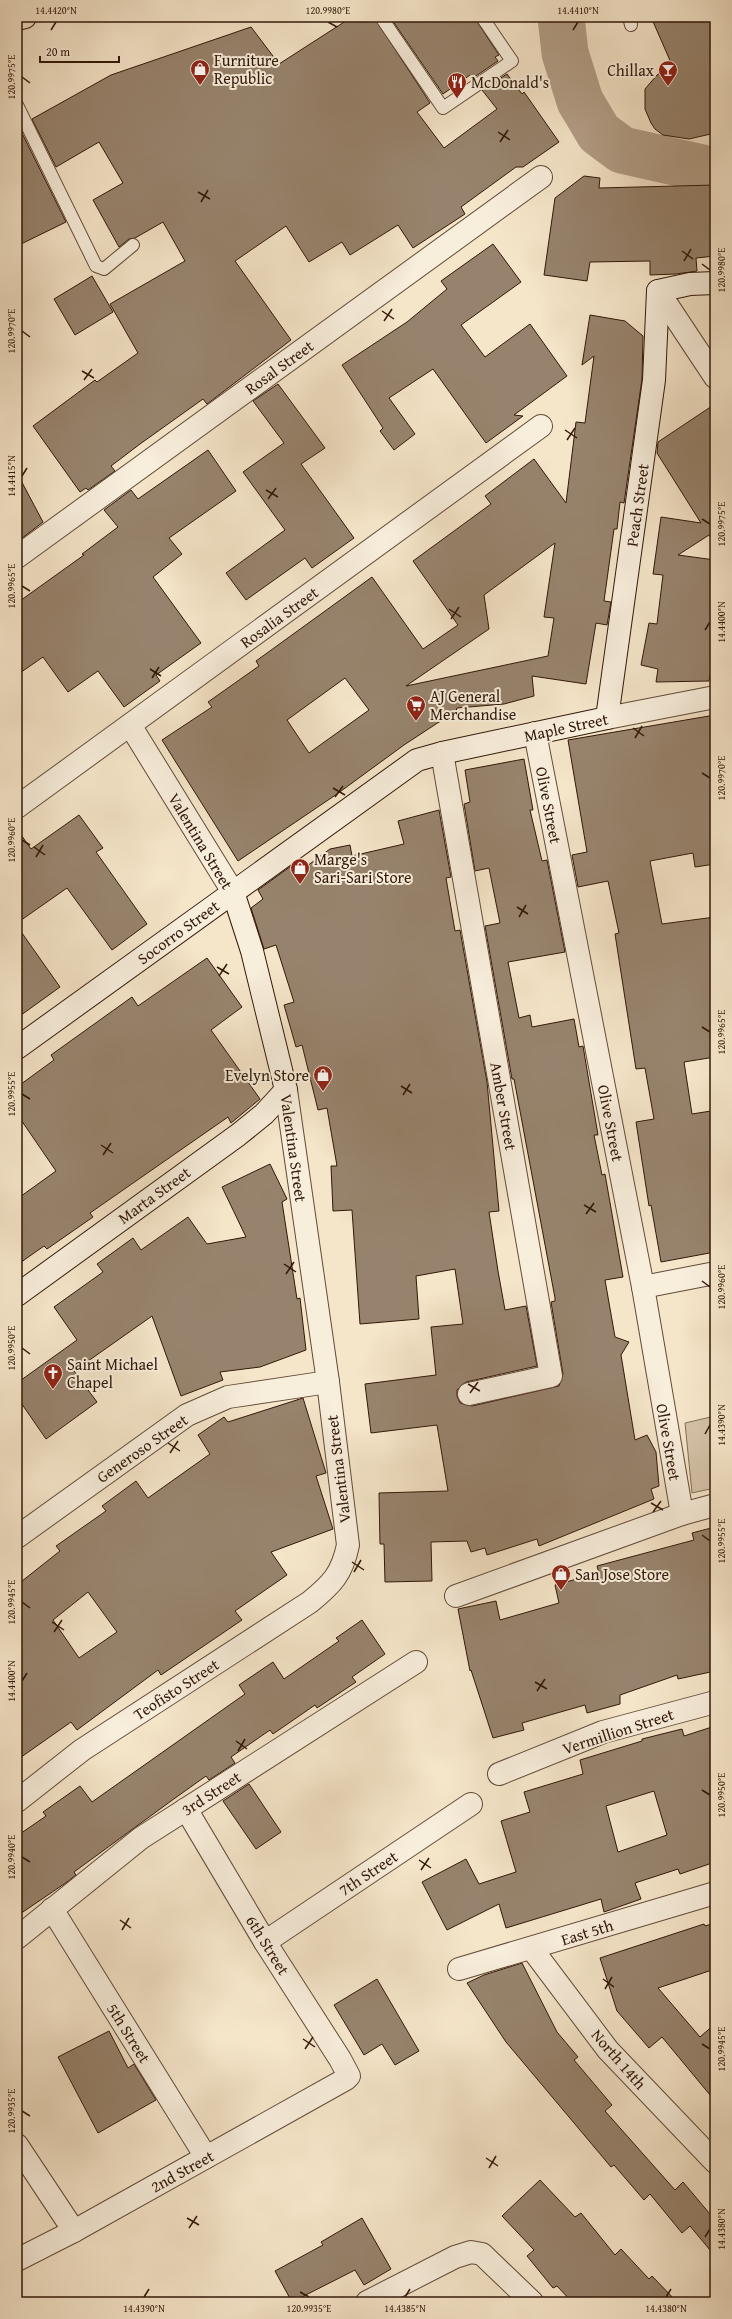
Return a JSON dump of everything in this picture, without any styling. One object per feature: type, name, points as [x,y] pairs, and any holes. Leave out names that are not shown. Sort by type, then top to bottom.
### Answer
[{"type":"highway","points":[[17,19],[24,17]]},
{"type":"street","name":"Rosal Street","points":[[17,557],[541,177]]},
{"type":"street","points":[[715,283],[690,284],[658,291],[715,377]]},
{"type":"street","name":"Peach Street","points":[[607,718],[654,380],[658,291]]},
{"type":"street","name":"Rosalia Street","points":[[17,807],[541,426]]},
{"type":"street","name":"Maple Street","points":[[417,760],[442,753],[535,733],[715,697]]},
{"type":"street","name":"Valentina Street","points":[[130,725],[233,892],[252,951],[286,1090],[328,1382],[348,1545],[345,1561],[336,1579]]},
{"type":"street","name":"Olive Street","points":[[535,733],[643,1287],[682,1514]]},
{"type":"street","name":"Amber Street","points":[[442,753],[551,1376],[469,1394]]},
{"type":"street","name":"Socorro Street","points":[[17,1048],[417,760]]},
{"type":"street","name":"Marta Street","points":[[17,1295],[238,1135],[264,1114],[286,1090]]},
{"type":"street","points":[[643,1287],[715,1272]]},
{"type":"street","name":"Generoso Street","points":[[17,1537],[187,1415],[205,1406],[228,1396],[328,1382]]},
{"type":"street","points":[[456,1596],[682,1514],[715,1505]]},
{"type":"street","name":"Teofisto Street","points":[[17,1801],[82,1750],[310,1602],[336,1579]]},
{"type":"street","name":"3rd Street","points":[[17,1938],[141,1838],[416,1662]]},
{"type":"street","name":"Vermillion Street","points":[[499,1774],[603,1732],[715,1702]]},
{"type":"street","name":"7th Street","points":[[265,1942],[470,1804]]},
{"type":"street","name":"6th Street","points":[[186,1809],[265,1942],[340,2059],[349,2076],[346,2079]]},
{"type":"street","name":"East 5th","points":[[459,1969],[532,1949],[715,1893]]},
{"type":"street","name":"5th Street","points":[[52,1909],[206,2157]]},
{"type":"street","name":"North 14th","points":[[532,1949],[608,2050],[715,2162]]},
{"type":"street","name":"2nd Street","points":[[17,2260],[74,2231],[346,2079]]},
{"type":"street","points":[[17,2145],[74,2231]]},
{"type":"street","points":[[367,2302],[455,2257],[471,2252],[482,2254],[532,2302]]},
{"type":"lane","points":[[381,17],[443,108],[512,61],[482,17]]},
{"type":"lane","points":[[17,105],[96,266],[104,268],[133,245]]},
{"type":"shaded area","points":[[715,1416],[715,1488],[692,1493],[685,1423]]},
{"type":"building","points":[[352,17],[374,17],[430,103],[417,112],[444,148],[497,109],[482,90],[507,74],[522,94],[524,92],[559,142],[523,167],[516,167],[461,207],[465,214],[413,248],[398,225],[350,255],[342,242],[309,262],[286,226],[235,261],[291,340],[207,404],[203,399],[140,444],[111,466],[115,471],[88,490],[86,488],[80,492],[33,426],[95,380],[97,382],[138,353],[110,304],[185,261],[163,222],[135,238],[129,239],[119,247],[93,200],[123,183],[99,142],[56,167],[32,119],[111,75],[251,27],[279,64]]},
{"type":"building","points":[[390,17],[474,17],[499,55],[495,57],[498,61],[473,78],[470,75],[443,94]]},
{"type":"building","points":[[651,17],[715,17],[715,133],[689,139],[663,135],[655,129],[651,123],[645,109],[645,89],[657,75],[672,65]]},
{"type":"building","points":[[19,127],[66,222],[17,246],[17,128]]},
{"type":"building","points":[[584,176],[600,178],[599,188],[715,185],[715,256],[696,258],[697,271],[676,274],[650,275],[650,261],[590,262],[587,281],[544,275],[555,198]]},
{"type":"building","points":[[493,244],[521,282],[461,325],[485,357],[530,324],[567,376],[514,415],[523,416],[486,443],[433,369],[389,398],[415,434],[394,450],[380,431],[383,428],[342,365],[407,322],[447,289],[441,281]]},
{"type":"building","points":[[92,276],[113,312],[75,335],[54,299]]},
{"type":"building","points":[[590,315],[625,321],[643,336],[642,379],[624,503],[620,502],[617,529],[614,529],[604,601],[611,602],[607,625],[596,623],[586,684],[532,676],[534,696],[504,704],[457,708],[454,717],[439,722],[404,745],[337,794],[238,861],[162,740],[212,707],[208,702],[259,666],[256,661],[372,577],[423,649],[458,625],[413,561],[491,504],[485,496],[534,459],[566,503],[576,422],[585,423],[594,356],[582,365]],"holes":[[[555,543],[544,617],[554,618],[548,656],[406,686],[489,629],[484,595]],[[345,678],[369,710],[309,753],[287,720]]]},
{"type":"building","points":[[278,384],[325,448],[301,464],[354,538],[312,568],[305,558],[246,600],[226,573],[285,530],[243,472],[284,443],[253,401]]},
{"type":"building","points":[[715,404],[715,545],[709,535],[678,555],[715,560],[715,625],[713,642],[715,642],[715,650],[709,681],[656,682],[658,669],[641,665],[649,623],[657,624],[663,575],[653,574],[661,517],[701,523],[657,453],[658,442]]},
{"type":"building","points":[[208,450],[236,491],[169,538],[182,554],[153,577],[201,643],[156,675],[160,681],[124,707],[98,671],[68,692],[43,657],[17,675],[17,603],[84,555],[82,554],[118,527],[104,510],[131,490],[138,499]]},
{"type":"building","points":[[17,473],[43,522],[17,542]]},
{"type":"building","points":[[715,715],[715,864],[695,867],[693,853],[650,861],[662,924],[715,917],[715,1057],[684,1062],[692,1114],[711,1111],[715,1141],[715,1252],[661,1262],[651,1205],[649,1206],[636,1122],[654,1119],[645,1068],[636,1069],[615,934],[619,933],[608,881],[578,887],[572,855],[587,852],[568,740]]},
{"type":"building","points":[[524,759],[533,810],[530,810],[542,861],[547,860],[565,952],[508,962],[519,1018],[530,1015],[532,1027],[574,1019],[579,1047],[583,1046],[598,1135],[594,1135],[602,1175],[605,1174],[623,1277],[605,1280],[615,1337],[629,1342],[621,1355],[635,1440],[647,1435],[656,1452],[659,1486],[651,1489],[654,1499],[539,1546],[537,1539],[487,1555],[485,1548],[471,1552],[467,1541],[431,1542],[432,1581],[385,1582],[384,1544],[380,1544],[379,1493],[448,1491],[437,1425],[371,1433],[365,1384],[436,1375],[431,1327],[463,1324],[455,1269],[416,1276],[419,1319],[360,1324],[352,1210],[333,1211],[331,1166],[337,1166],[327,1108],[318,1110],[302,1045],[296,1047],[284,1005],[294,1002],[276,945],[264,949],[251,908],[263,899],[258,890],[298,861],[303,869],[330,849],[350,845],[352,856],[404,844],[398,821],[439,810],[451,877],[446,878],[455,931],[460,930],[487,1082],[499,1211],[489,1212],[498,1271],[505,1310],[526,1306],[537,1366],[466,1382],[457,1390],[457,1396],[460,1403],[472,1406],[559,1386],[563,1374],[551,1302],[555,1301],[555,1298],[514,1079],[512,1079],[485,926],[500,923],[489,868],[475,871],[464,804],[470,802],[465,770]]},
{"type":"building","points":[[79,815],[103,848],[96,852],[147,924],[112,950],[67,888],[17,923],[17,829],[31,849]]},
{"type":"building","points":[[17,926],[60,987],[17,1018]]},
{"type":"building","points":[[207,958],[242,1007],[211,1030],[260,1099],[231,1123],[228,1117],[90,1213],[93,1217],[47,1249],[44,1246],[17,1265],[17,1199],[56,1171],[17,1114],[17,1087],[54,1060],[51,1055],[132,997],[138,1006]]},
{"type":"building","points":[[270,1164],[287,1199],[282,1202],[297,1299],[300,1298],[306,1350],[260,1367],[220,1372],[223,1380],[181,1396],[152,1316],[74,1371],[97,1402],[46,1439],[17,1397],[17,1383],[77,1340],[54,1307],[103,1272],[97,1264],[133,1238],[141,1250],[188,1217],[207,1244],[246,1237],[222,1187]]},
{"type":"building","points":[[303,1398],[326,1473],[316,1476],[333,1529],[271,1552],[287,1575],[235,1611],[242,1620],[161,1675],[158,1670],[77,1730],[71,1722],[17,1760],[17,1585],[60,1551],[56,1546],[106,1511],[102,1506],[136,1481],[148,1498],[210,1454],[198,1435],[224,1417],[228,1422]],"holes":[[[88,1592],[117,1632],[79,1658],[53,1620]]]},
{"type":"building","points":[[715,1527],[715,1671],[678,1679],[677,1675],[620,1695],[620,1704],[587,1713],[585,1705],[522,1723],[524,1730],[493,1738],[471,1670],[470,1671],[458,1609],[496,1601],[500,1620],[559,1603],[555,1585],[599,1573],[597,1566],[694,1540],[692,1533]]},
{"type":"building","points":[[362,1620],[385,1654],[352,1677],[356,1682],[317,1708],[315,1705],[273,1734],[270,1730],[231,1757],[235,1763],[209,1780],[206,1776],[74,1872],[76,1875],[67,1882],[17,1916],[17,1836],[46,1816],[43,1812],[80,1786],[92,1802],[245,1694],[239,1685],[273,1662],[284,1679],[339,1641],[336,1638]]},
{"type":"building","points":[[715,1726],[715,1862],[680,1874],[678,1869],[635,1883],[641,1899],[604,1912],[601,1899],[506,1928],[499,1904],[447,1930],[422,1882],[466,1859],[479,1884],[516,1872],[501,1821],[530,1812],[524,1792],[583,1774],[580,1760],[642,1741],[642,1739],[682,1729],[684,1736]],"holes":[[[654,1791],[667,1835],[618,1852],[606,1806]]]},
{"type":"building","points":[[249,1784],[281,1832],[256,1849],[223,1801]]},
{"type":"building","points":[[715,1923],[715,1969],[658,1988],[700,2037],[715,2024],[715,2101],[662,2037],[649,2048],[617,2011],[600,1958],[704,1924],[705,1926]]},
{"type":"building","points":[[522,1963],[557,2032],[578,2057],[574,2060],[612,2105],[605,2111],[675,2190],[683,2182],[715,2220],[715,2256],[690,2226],[682,2233],[650,2194],[644,2200],[614,2165],[611,2167],[506,2042],[467,1983],[484,1975]]},
{"type":"building","points":[[377,1979],[419,2051],[395,2065],[382,2044],[364,2055],[334,2005]]},
{"type":"building","points":[[109,2031],[128,2068],[134,2064],[156,2100],[98,2133],[58,2057]]},
{"type":"building","points":[[540,2180],[575,2217],[581,2213],[615,2255],[621,2249],[649,2279],[652,2276],[677,2302],[572,2302],[557,2286],[553,2288],[527,2256],[534,2250],[502,2216]]},
{"type":"building","points":[[362,2218],[391,2269],[364,2285],[355,2270],[292,2302],[275,2271],[323,2245],[321,2242]]},
{"type":"waterway","points":[[561,17],[565,53],[580,101],[599,133],[622,150],[715,171]]},
{"type":"place","name":"Furniture Republic","points":[[200,86]]},
{"type":"place","name":"Chillax","points":[[668,87]]},
{"type":"place","name":"McDonald's","points":[[457,99]]},
{"type":"place","name":"AJ General Merchandise","points":[[416,722]]},
{"type":"place","name":"Marge's Sari-Sari Store","points":[[300,885]]},
{"type":"place","name":"Evelyn Store","points":[[323,1092]]},
{"type":"place","name":"Saint Michael Chapel","points":[[53,1390]]},
{"type":"place","name":"San Jose Store","points":[[561,1591]]}]
